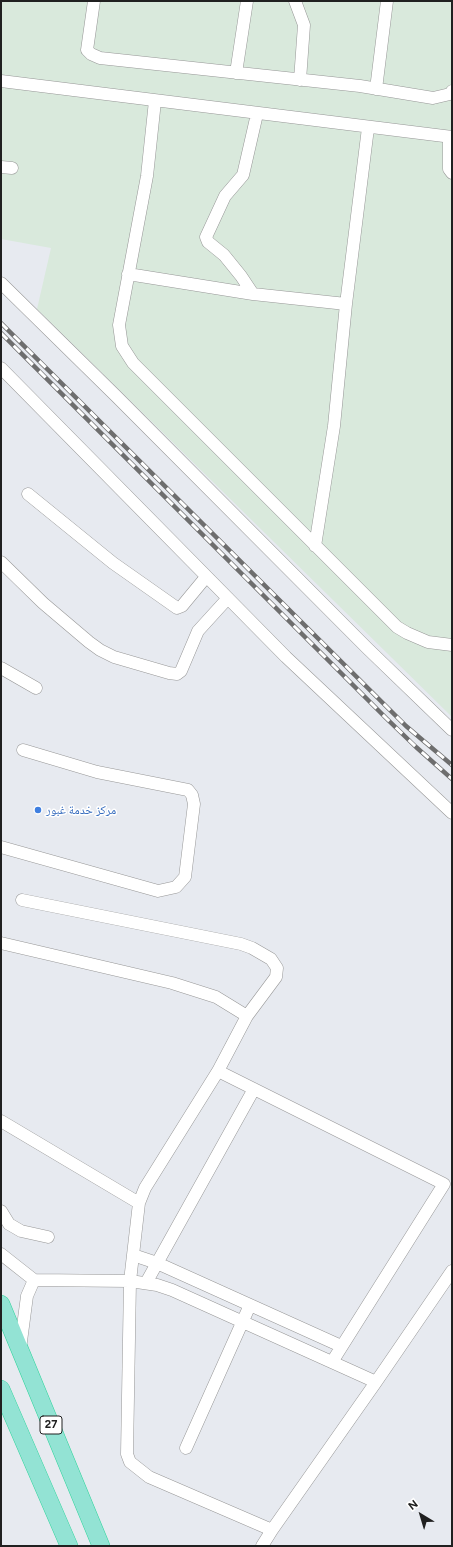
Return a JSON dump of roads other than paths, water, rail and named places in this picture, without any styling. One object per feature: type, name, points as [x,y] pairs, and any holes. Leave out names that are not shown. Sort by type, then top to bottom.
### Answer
[{"type":"highway","name":"27","points":[[1,1304],[101,1546]]},
{"type":"highway","name":"27","points":[[1,1389],[69,1546]]},
{"type":"street","points":[[94,1],[86,50],[100,58],[376,89],[434,98],[450,94],[452,91]]},
{"type":"street","points":[[236,73],[247,1]]},
{"type":"street","points":[[295,1],[304,25],[300,80]]},
{"type":"street","points":[[376,89],[387,1]]},
{"type":"street","points":[[1,81],[368,128],[450,137],[449,170],[452,173]]},
{"type":"street","points":[[155,100],[147,176],[119,325],[122,346],[133,363],[397,628],[428,642],[452,645]]},
{"type":"street","points":[[252,294],[237,271],[224,255],[208,242],[206,237],[225,196],[243,175],[257,114]]},
{"type":"street","points":[[315,546],[334,426],[346,304],[368,128]]},
{"type":"street","points":[[128,274],[252,294],[346,304]]},
{"type":"street","points":[[1,283],[367,648],[452,730]]},
{"type":"street","points":[[1,368],[286,657],[452,813]]},
{"type":"street","points":[[28,494],[113,563],[177,608],[182,606],[206,577]]},
{"type":"street","points":[[1,562],[43,603],[88,642],[114,656],[169,673],[177,674],[181,671],[198,631],[228,598]]},
{"type":"street","points":[[1,668],[36,688]]},
{"type":"street","points":[[1,847],[158,891],[176,887],[185,877],[194,804],[192,795],[188,790],[97,772],[23,750]]},
{"type":"street","points":[[22,900],[241,944],[252,948],[271,959],[277,968],[276,977],[247,1016],[218,1071],[145,1188],[139,1204],[130,1281],[127,1454],[130,1462],[138,1470],[149,1476],[272,1530]]},
{"type":"street","points":[[1,943],[172,983],[216,997],[247,1016]]},
{"type":"street","points":[[218,1071],[448,1182],[332,1362]]},
{"type":"street","points":[[146,1283],[254,1089]]},
{"type":"street","points":[[1,1121],[139,1204]]},
{"type":"street","points":[[1,1211],[9,1224],[21,1232],[48,1237]]},
{"type":"street","points":[[1,1254],[34,1280],[130,1281],[146,1283],[172,1290],[376,1382]]},
{"type":"street","points":[[133,1256],[157,1263],[341,1346]]},
{"type":"street","points":[[262,1546],[452,1271]]},
{"type":"street","points":[[20,1350],[27,1296],[34,1280]]},
{"type":"street","points":[[186,1448],[250,1305]]},
{"type":"railway","points":[[1,323],[406,726],[452,765]]},
{"type":"railway","points":[[1,333],[387,719],[452,779]]},
{"type":"place","name":"مركز خدمة غبور","points":[[38,810]]}]
